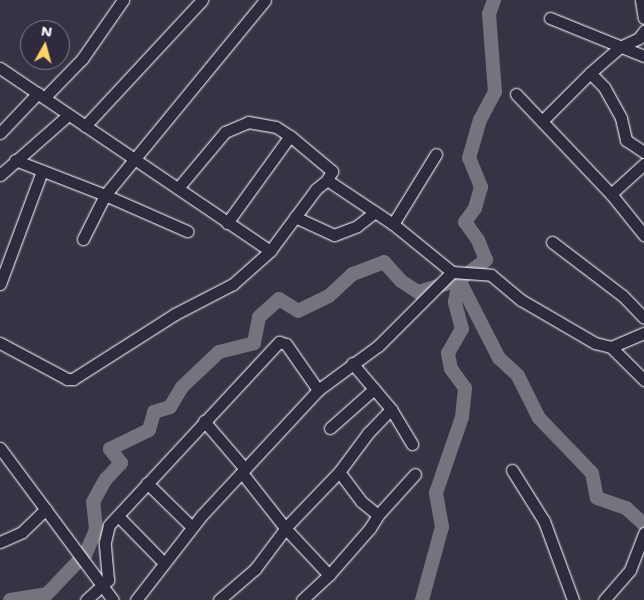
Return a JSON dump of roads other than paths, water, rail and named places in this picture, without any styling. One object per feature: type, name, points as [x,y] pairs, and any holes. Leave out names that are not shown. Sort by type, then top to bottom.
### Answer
[{"type":"street","points":[[0,133],[82,59],[122,0]]},
{"type":"street","points":[[85,126],[202,0]]},
{"type":"street","points":[[82,239],[105,195],[265,0]]},
{"type":"street","points":[[641,0],[644,18]]},
{"type":"street","points":[[550,18],[644,56]]},
{"type":"street","points":[[542,121],[590,73],[620,47],[639,38],[644,31]]},
{"type":"street","points":[[0,68],[42,95],[68,115],[136,157],[227,223],[270,251]]},
{"type":"street","points":[[590,73],[604,86],[621,118],[626,140],[644,152]]},
{"type":"street","points":[[516,94],[611,194],[644,235]]},
{"type":"street","points":[[1,173],[68,115]]},
{"type":"street","points":[[0,343],[67,379],[73,379],[175,314],[233,284],[270,251],[295,217],[327,180],[332,171],[290,136],[264,123],[238,124],[225,132],[178,188]]},
{"type":"street","points":[[227,223],[290,136]]},
{"type":"street","points":[[393,224],[436,154]]},
{"type":"street","points":[[15,160],[105,195],[187,231]]},
{"type":"street","points":[[611,194],[644,164]]},
{"type":"street","points":[[0,284],[42,171]]},
{"type":"street","points":[[327,180],[393,224],[452,272],[490,275],[521,300],[595,343],[611,347],[644,380]]},
{"type":"street","points":[[295,217],[334,234],[357,226],[375,212]]},
{"type":"street","points":[[552,242],[623,296],[644,318]]},
{"type":"street","points":[[136,600],[163,562],[192,527],[318,390],[352,362],[378,346],[452,272]]},
{"type":"street","points":[[611,347],[644,333]]},
{"type":"street","points":[[86,600],[109,578],[106,534],[118,516],[279,342],[286,344],[318,390]]},
{"type":"street","points":[[352,362],[391,409],[412,444]]},
{"type":"street","points":[[330,428],[374,389]]},
{"type":"street","points":[[219,600],[255,569],[286,529],[339,472],[368,433],[391,409]]},
{"type":"street","points":[[204,421],[244,471],[286,529],[329,575]]},
{"type":"street","points":[[0,448],[113,600]]},
{"type":"street","points":[[512,470],[544,521],[573,600]]},
{"type":"street","points":[[339,472],[361,501],[378,514]]},
{"type":"street","points":[[302,600],[329,575],[370,528],[378,514],[415,474]]},
{"type":"street","points":[[147,483],[192,527]]},
{"type":"street","points":[[0,542],[22,532],[46,509]]},
{"type":"street","points":[[118,516],[163,562]]},
{"type":"street","points":[[604,600],[630,570],[644,533]]},
{"type":"waterway","points":[[10,600],[47,594],[86,553],[96,529],[93,502],[106,479],[121,463],[110,449],[149,430],[154,412],[170,407],[182,387],[219,352],[254,343],[259,317],[279,299],[298,311],[329,296],[353,274],[384,262],[401,281],[418,292],[459,280],[486,260],[478,240],[465,222],[475,208],[481,187],[469,158],[480,120],[495,92],[489,14],[494,0]]},
{"type":"waterway","points":[[459,280],[499,358],[518,376],[539,418],[592,473],[597,498],[626,508],[644,524]]},
{"type":"waterway","points":[[422,600],[442,527],[436,493],[462,417],[465,388],[451,369],[448,353],[462,329],[455,302],[459,280]]}]
